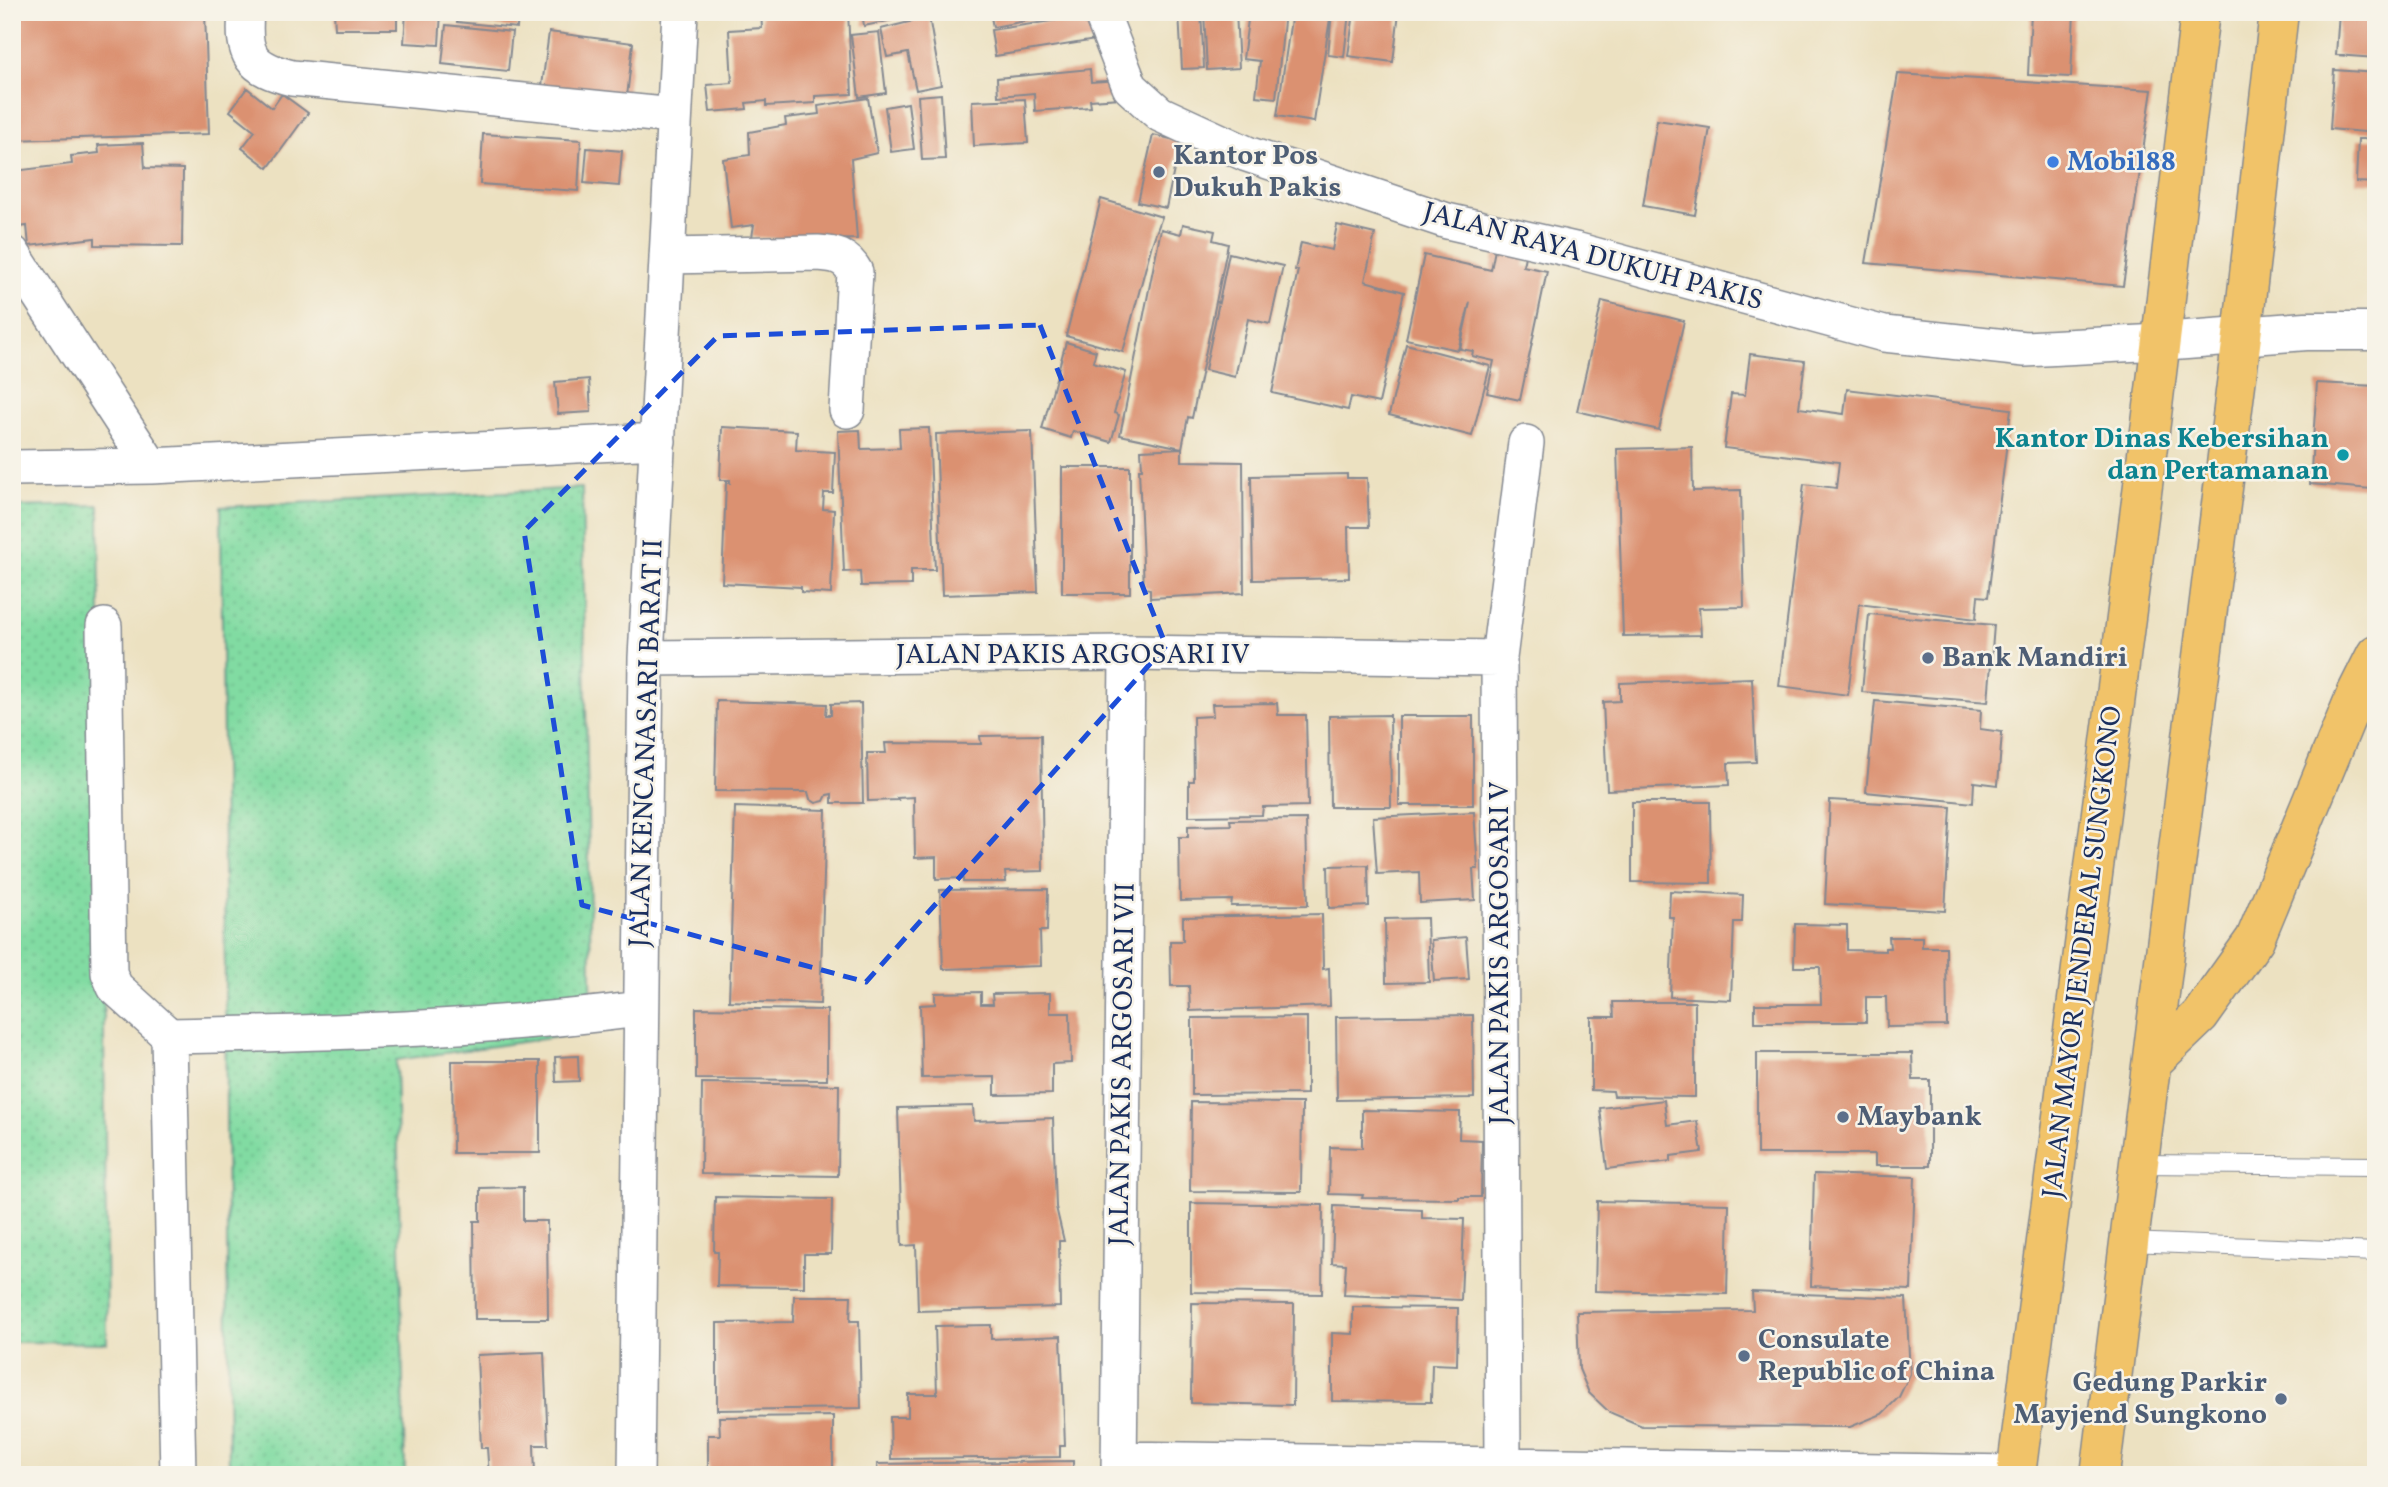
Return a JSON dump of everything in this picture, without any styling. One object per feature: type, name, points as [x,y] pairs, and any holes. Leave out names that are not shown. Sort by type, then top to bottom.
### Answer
[{"type":"main road","name":"JALAN MAYOR JENDERAL SUNGKONO","points":[[2016,1474],[2200,12]]},
{"type":"main road","points":[[2100,1475],[2242,335],[2279,12]]},
{"type":"main road","points":[[2152,1062],[2200,1016],[2255,939],[2356,694],[2376,654]]},
{"type":"street","points":[[246,12],[247,40],[255,64],[270,72],[292,78],[674,116]]},
{"type":"street","name":"JALAN KENCANASARI BARAT II","points":[[636,1475],[646,658],[680,12]]},
{"type":"street","name":"JALAN RAYA DUKUH PAKIS","points":[[1101,12],[1130,87],[1160,114],[1247,154],[1447,221],[1575,250],[1884,334],[2025,349],[2160,342]]},
{"type":"street","points":[[12,253],[151,466]]},
{"type":"street","points":[[667,256],[818,253],[836,254],[849,261],[855,272],[847,410]]},
{"type":"street","points":[[2160,342],[2306,331],[2376,331]]},
{"type":"street","points":[[12,468],[151,466],[658,441]]},
{"type":"street","name":"JALAN PAKIS ARGOSARI V","points":[[1503,1465],[1499,658],[1526,443]]},
{"type":"street","points":[[104,626],[109,973],[115,987],[169,1036],[364,1030],[573,1018],[640,1009]]},
{"type":"street","name":"JALAN PAKIS ARGOSARI IV","points":[[646,658],[1127,653],[1499,658]]},
{"type":"street","name":"JALAN PAKIS ARGOSARI VII","points":[[1119,1467],[1127,653]]},
{"type":"street","points":[[169,1036],[178,1475]]},
{"type":"street","points":[[1119,1467],[1503,1465],[2016,1474]]},
{"type":"lane","points":[[2138,1164],[2376,1166]]},
{"type":"lane","points":[[2129,1242],[2376,1252]]},
{"type":"highlighted area","points":[[1040,325],[1166,646],[866,982],[582,905],[524,531],[718,336]]},
{"type":"green space","points":[[582,488],[592,1032],[396,1060],[405,1475],[229,1475],[221,507]]},
{"type":"green space","points":[[99,505],[107,1343],[12,1342],[12,507]]},
{"type":"building","points":[[12,12],[205,12],[209,134],[12,140]]},
{"type":"building","points":[[334,12],[397,12],[397,29],[335,29]]},
{"type":"building","points":[[406,12],[441,12],[439,45],[404,43]]},
{"type":"building","points":[[458,12],[518,12],[517,28],[457,22]]},
{"type":"building","points":[[761,12],[848,12],[852,94],[815,96],[815,103],[766,106],[766,101],[746,103],[747,109],[710,112],[707,85],[732,83],[729,30],[762,28]]},
{"type":"building","points":[[862,12],[891,12],[893,20],[864,26]]},
{"type":"building","points":[[990,12],[1064,12],[1064,14],[993,27]]},
{"type":"building","points":[[1179,12],[1201,12],[1204,68],[1182,69]]},
{"type":"building","points":[[1204,12],[1236,12],[1239,68],[1207,70]]},
{"type":"building","points":[[1249,12],[1285,12],[1276,98],[1256,96],[1260,61],[1243,59]]},
{"type":"building","points":[[1292,12],[1331,12],[1314,122],[1277,116]]},
{"type":"building","points":[[1332,12],[1349,12],[1344,57],[1328,55]]},
{"type":"building","points":[[1354,12],[1399,12],[1393,62],[1348,56]]},
{"type":"building","points":[[2031,12],[2074,12],[2071,77],[2028,75]]},
{"type":"building","points":[[2339,12],[2376,12],[2376,58],[2336,55]]},
{"type":"building","points":[[1098,14],[1102,39],[995,56],[991,30]]},
{"type":"building","points":[[929,17],[941,85],[916,90],[908,53],[887,57],[881,29]]},
{"type":"building","points":[[446,25],[512,32],[508,71],[442,64]]},
{"type":"building","points":[[549,32],[633,43],[627,97],[542,86]]},
{"type":"building","points":[[879,32],[886,93],[859,97],[851,35]]},
{"type":"building","points":[[1090,69],[1091,82],[1120,80],[1121,98],[1090,100],[1091,107],[1035,111],[1034,93],[998,96],[997,78]]},
{"type":"building","points":[[2334,70],[2376,73],[2376,133],[2330,129]]},
{"type":"building","points":[[1898,74],[2152,90],[2123,286],[1866,263]]},
{"type":"building","points":[[247,88],[272,108],[282,94],[308,113],[268,168],[242,148],[255,131],[230,111]]},
{"type":"building","points":[[941,94],[945,159],[922,160],[918,96]]},
{"type":"building","points":[[868,98],[877,153],[851,159],[857,239],[799,240],[752,237],[754,225],[731,228],[723,159],[750,155],[749,132],[786,125],[785,118],[819,114],[818,106]]},
{"type":"building","points":[[1025,99],[1028,143],[974,146],[972,101]]},
{"type":"building","points":[[908,103],[914,149],[891,152],[885,107]]},
{"type":"building","points":[[1657,120],[1710,128],[1695,215],[1643,206]]},
{"type":"building","points":[[483,134],[581,140],[578,191],[480,184]]},
{"type":"building","name":"Kantor Pos Dukuh Pakis","points":[[1153,135],[1180,141],[1166,208],[1138,202]]},
{"type":"building","points":[[2358,139],[2376,139],[2376,183],[2356,182]]},
{"type":"building","points":[[143,143],[145,168],[183,169],[182,246],[95,245],[95,238],[29,246],[27,226],[12,228],[12,195],[17,194],[14,171],[72,164],[71,156],[99,153],[98,145]]},
{"type":"building","points":[[587,148],[622,151],[619,186],[584,183]]},
{"type":"building","points":[[1101,199],[1162,217],[1152,244],[1123,352],[1066,336]]},
{"type":"building","points":[[1183,224],[1215,231],[1213,240],[1228,244],[1192,418],[1188,417],[1182,448],[1120,435],[1161,229],[1181,234]]},
{"type":"building","points":[[1337,225],[1375,234],[1365,281],[1404,292],[1379,403],[1351,397],[1348,410],[1272,393],[1298,270],[1295,270],[1301,243],[1332,250]]},
{"type":"building","points":[[1496,244],[1526,251],[1523,266],[1547,271],[1520,400],[1487,393],[1494,361],[1472,356],[1473,351],[1460,349],[1470,302],[1458,350],[1406,339],[1424,255],[1491,270]]},
{"type":"building","points":[[1229,253],[1283,266],[1270,324],[1248,319],[1235,377],[1205,370]]},
{"type":"building","points":[[1602,301],[1684,321],[1659,430],[1577,411]]},
{"type":"building","points":[[1066,342],[1096,351],[1093,362],[1126,372],[1114,413],[1119,415],[1111,442],[1073,431],[1071,438],[1042,429]]},
{"type":"building","points":[[1406,344],[1490,366],[1472,436],[1389,415]]},
{"type":"building","points":[[1750,354],[1805,361],[1799,408],[1844,414],[1847,389],[2011,409],[1988,597],[1978,596],[1976,619],[1859,604],[1848,695],[1779,686],[1804,484],[1836,488],[1839,462],[1724,448],[1731,394],[1745,395]]},
{"type":"building","points":[[589,379],[591,412],[558,414],[555,382]]},
{"type":"building","name":"Kantor Dinas Kebersihan dan Pertamanan","points":[[2317,383],[2376,386],[2372,489],[2310,484]]},
{"type":"building","points":[[722,427],[797,431],[796,450],[835,452],[833,493],[824,493],[823,509],[834,510],[831,594],[801,592],[801,587],[722,583],[726,483],[730,483],[730,480],[720,480]]},
{"type":"building","points":[[929,428],[935,570],[911,570],[911,585],[861,586],[860,571],[844,572],[838,431],[860,430],[861,449],[900,448],[899,429]]},
{"type":"building","points":[[1032,431],[1038,592],[942,595],[936,434]]},
{"type":"building","points":[[1692,447],[1693,491],[1741,490],[1744,607],[1699,608],[1701,635],[1623,636],[1617,449]]},
{"type":"building","points":[[1182,448],[1182,461],[1243,462],[1244,593],[1150,598],[1150,589],[1144,588],[1139,469],[1142,469],[1141,450]]},
{"type":"building","points":[[1062,467],[1130,467],[1130,593],[1062,593]]},
{"type":"building","points":[[1347,474],[1347,478],[1367,478],[1369,527],[1348,527],[1349,578],[1253,580],[1251,476]]},
{"type":"building","name":"Bank Mandiri","points":[[1869,614],[1994,625],[1988,702],[1862,692]]},
{"type":"building","points":[[1752,678],[1756,762],[1728,763],[1729,785],[1607,790],[1603,702],[1620,701],[1620,683]]},
{"type":"building","points":[[717,701],[827,704],[826,715],[831,715],[831,704],[861,703],[863,803],[832,803],[832,794],[827,795],[824,801],[816,803],[810,799],[808,792],[715,791]]},
{"type":"building","points":[[1875,701],[1981,710],[1980,729],[2002,732],[1998,785],[1974,782],[1973,803],[1866,792]]},
{"type":"building","points":[[1277,703],[1278,715],[1306,715],[1308,806],[1263,807],[1262,815],[1189,816],[1189,781],[1194,781],[1193,717],[1213,716],[1212,704]]},
{"type":"building","points":[[1390,715],[1391,807],[1330,807],[1329,716]]},
{"type":"building","points":[[1399,716],[1473,716],[1473,805],[1399,805]]},
{"type":"building","points":[[1041,735],[1043,871],[1005,872],[1006,882],[963,882],[963,878],[936,879],[936,857],[915,858],[914,797],[868,801],[867,753],[886,753],[885,743],[981,744],[980,736]]},
{"type":"building","points":[[1830,800],[1951,807],[1945,911],[1825,904]]},
{"type":"building","points":[[1632,802],[1710,802],[1711,883],[1632,882]]},
{"type":"building","points":[[735,807],[826,810],[820,1004],[729,1001]]},
{"type":"building","points":[[1474,812],[1478,869],[1473,869],[1475,900],[1420,903],[1419,872],[1377,874],[1373,817]]},
{"type":"building","points":[[1306,819],[1308,905],[1231,906],[1232,900],[1180,901],[1179,837],[1188,837],[1188,826],[1231,825],[1230,820]]},
{"type":"building","points":[[1368,865],[1369,906],[1329,908],[1328,866]]},
{"type":"building","points":[[1048,889],[1047,931],[1040,931],[1041,966],[943,969],[940,890]]},
{"type":"building","points":[[1670,891],[1743,895],[1742,922],[1734,922],[1731,1000],[1670,997],[1673,917],[1669,917]]},
{"type":"building","points":[[1322,914],[1323,969],[1329,968],[1330,1006],[1190,1011],[1189,986],[1171,986],[1170,941],[1183,941],[1183,917]]},
{"type":"building","points":[[1427,918],[1429,982],[1386,983],[1385,919]]},
{"type":"building","points":[[1795,924],[1847,925],[1847,950],[1885,951],[1885,948],[1890,948],[1889,937],[1922,937],[1922,947],[1946,947],[1947,1026],[1887,1027],[1886,997],[1866,997],[1866,1022],[1755,1022],[1755,1004],[1821,1004],[1820,967],[1794,967]]},
{"type":"building","points":[[1466,937],[1469,979],[1434,981],[1431,940]]},
{"type":"building","points":[[981,992],[981,1004],[993,1004],[992,994],[1050,993],[1050,1013],[1070,1013],[1071,1063],[1052,1064],[1052,1094],[995,1095],[995,1077],[922,1078],[920,1005],[935,1004],[935,993]]},
{"type":"building","points":[[1613,1002],[1695,1002],[1695,1097],[1614,1096],[1613,1091],[1591,1090],[1591,1017],[1614,1017]]},
{"type":"building","points":[[696,1008],[827,1010],[827,1080],[696,1079]]},
{"type":"building","points":[[1473,1015],[1474,1098],[1337,1100],[1336,1017]]},
{"type":"building","points":[[1307,1017],[1307,1094],[1192,1095],[1192,1018]]},
{"type":"building","name":"Maybank","points":[[1757,1053],[1912,1053],[1913,1080],[1930,1080],[1930,1166],[1875,1166],[1875,1154],[1757,1154]]},
{"type":"building","points":[[578,1056],[579,1081],[556,1082],[555,1057]]},
{"type":"building","points":[[452,1061],[540,1061],[540,1153],[453,1153]]},
{"type":"building","points":[[702,1083],[839,1085],[838,1176],[701,1174]]},
{"type":"building","points":[[1664,1100],[1667,1125],[1697,1121],[1702,1152],[1671,1156],[1671,1161],[1607,1169],[1600,1108]]},
{"type":"building","points":[[1191,1102],[1302,1103],[1301,1192],[1190,1191]]},
{"type":"building","points":[[973,1106],[974,1121],[1053,1118],[1056,1207],[1064,1241],[1059,1241],[1060,1307],[918,1311],[916,1245],[902,1246],[898,1108]]},
{"type":"building","points":[[1362,1110],[1460,1112],[1459,1139],[1482,1140],[1481,1197],[1362,1198],[1363,1195],[1329,1194],[1330,1147],[1362,1148]]},
{"type":"building","points":[[1814,1174],[1915,1177],[1911,1290],[1811,1286]]},
{"type":"building","points":[[523,1187],[523,1221],[547,1221],[548,1319],[475,1319],[474,1221],[480,1221],[480,1188]]},
{"type":"building","points":[[715,1197],[832,1199],[831,1254],[804,1254],[804,1287],[717,1286],[718,1252],[714,1252]]},
{"type":"building","points":[[1597,1201],[1729,1204],[1727,1294],[1595,1291]]},
{"type":"building","points":[[1191,1203],[1323,1205],[1322,1294],[1191,1292]]},
{"type":"building","points":[[1334,1206],[1422,1210],[1422,1218],[1464,1219],[1461,1300],[1344,1295],[1346,1264],[1332,1263]]},
{"type":"building","name":"Consulate Republic of China","points":[[1752,1292],[1906,1298],[1910,1374],[1899,1397],[1882,1414],[1850,1427],[1642,1426],[1609,1412],[1589,1393],[1579,1369],[1577,1312],[1753,1310]]},
{"type":"building","points":[[794,1296],[851,1296],[850,1321],[859,1321],[861,1408],[717,1410],[717,1323],[793,1322]]},
{"type":"building","points":[[1192,1303],[1294,1304],[1293,1405],[1191,1403]]},
{"type":"building","points":[[1353,1307],[1458,1308],[1457,1365],[1432,1364],[1431,1402],[1332,1401],[1332,1333],[1353,1334]]},
{"type":"building","points":[[991,1325],[991,1339],[1061,1336],[1065,1446],[1060,1446],[1060,1457],[891,1459],[890,1417],[908,1417],[908,1394],[937,1394],[935,1326]]},
{"type":"building","points":[[544,1352],[548,1445],[534,1445],[535,1475],[489,1475],[487,1448],[481,1448],[477,1355]]},
{"type":"building","points":[[833,1416],[833,1475],[708,1475],[708,1435],[720,1435],[719,1417]]},
{"type":"building","points":[[1073,1461],[1073,1475],[878,1475],[877,1464]]},
{"type":"place","name":"Mobil88","points":[[2053,162]]},
{"type":"place","name":"Kantor Pos Dukuh Pakis","points":[[1159,172]]},
{"type":"place","name":"Kantor Dinas Kebersihan dan Pertamanan","points":[[2343,455]]},
{"type":"place","name":"Bank Mandiri","points":[[1928,658]]},
{"type":"place","name":"Maybank","points":[[1843,1117]]},
{"type":"place","name":"Consulate Republic of China","points":[[1744,1356]]},
{"type":"place","name":"Gedung Parkir Mayjend Sungkono","points":[[2281,1399]]}]
